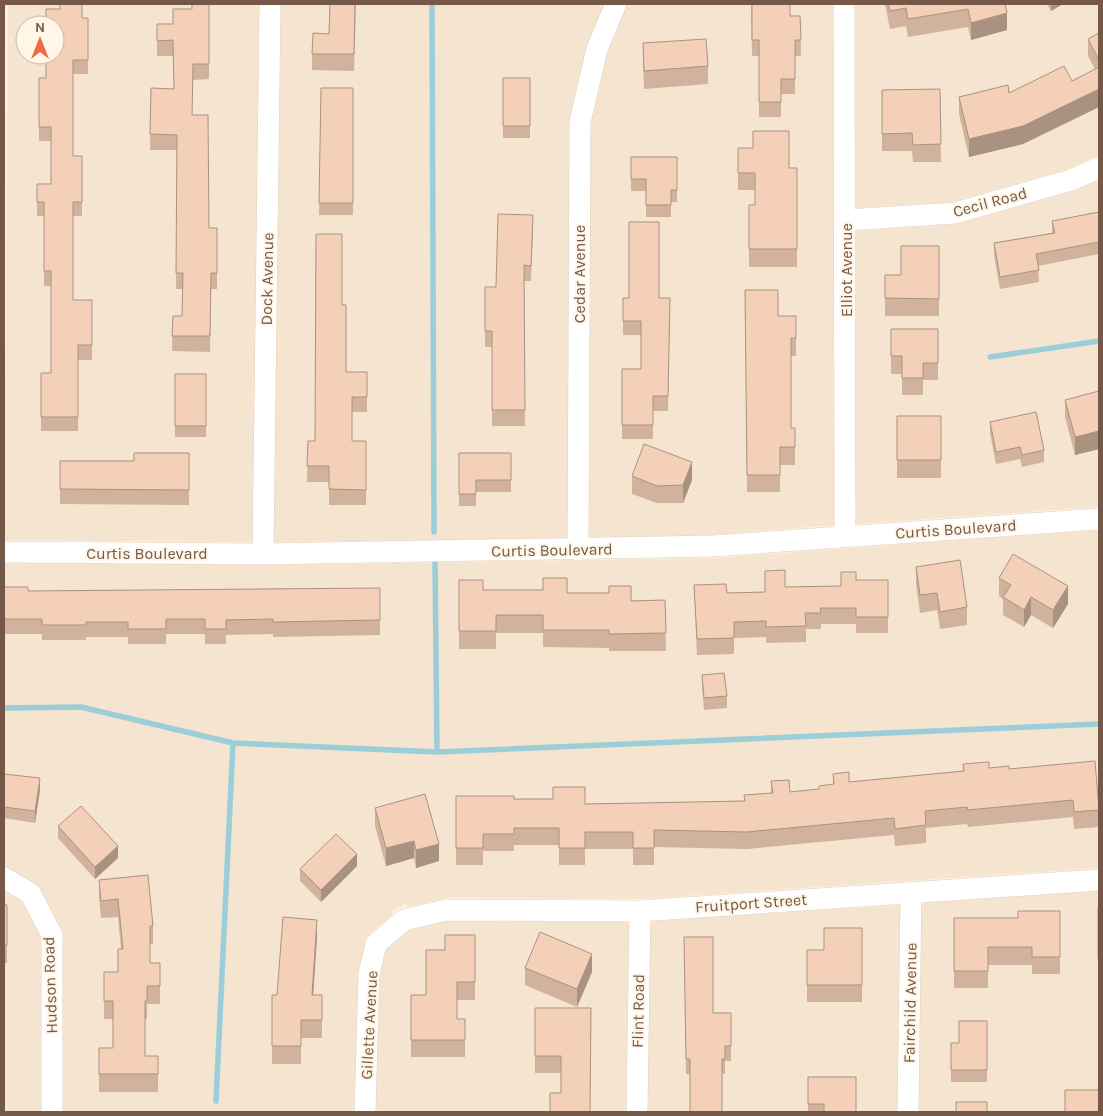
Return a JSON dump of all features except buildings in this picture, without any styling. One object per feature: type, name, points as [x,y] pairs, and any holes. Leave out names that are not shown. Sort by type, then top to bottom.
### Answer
[{"type":"street","name":"Dock Avenue","points":[[263,554],[270,4]]},
{"type":"street","name":"Cedar Avenue","points":[[578,550],[580,122],[597,49],[616,4]]},
{"type":"street","name":"Elliot Avenue","points":[[844,4],[846,220],[845,536]]},
{"type":"street","name":"Cecil Road","points":[[846,220],[955,213],[1071,180],[1099,168]]},
{"type":"street","name":"Curtis Boulevard","points":[[4,552],[263,554],[578,550],[713,546],[1099,519]]},
{"type":"street","name":"Hudson Road","points":[[4,878],[30,893],[52,935],[52,1112]]},
{"type":"street","name":"Fruitport Street","points":[[404,920],[446,910],[640,911],[1099,880]]},
{"type":"street","name":"Fairchild Avenue","points":[[908,1112],[911,893]]},
{"type":"street","name":"Flint Road","points":[[637,1112],[640,911]]},
{"type":"street","name":"Gillette Avenue","points":[[365,1112],[370,974],[376,944],[404,920]]},
{"type":"shaded area","points":[[8,4],[260,4],[253,542],[4,540]]},
{"type":"shaded area","points":[[281,4],[605,4],[588,45],[568,539],[273,542]]},
{"type":"shaded area","points":[[627,4],[834,4],[835,525],[712,535],[588,538],[590,123],[607,53]]},
{"type":"shaded area","points":[[854,4],[1099,4],[1099,155],[1068,169],[953,202],[856,208]]},
{"type":"shaded area","points":[[1099,180],[1099,507],[856,524],[856,231],[957,224],[1073,191]]},
{"type":"shaded area","points":[[1098,530],[1099,868],[640,899],[446,898],[408,907],[405,904],[392,911],[392,915],[370,934],[366,941],[355,1112],[62,1112],[61,929],[39,887],[5,866],[4,862],[4,563],[273,565],[714,558]]},
{"type":"shaded area","points":[[4,891],[23,902],[42,938],[42,1112],[4,1112]]},
{"type":"shaded area","points":[[1099,891],[1099,1112],[918,1112],[921,903]]},
{"type":"shaded area","points":[[901,905],[898,1112],[647,1112],[650,921]]},
{"type":"shaded area","points":[[446,921],[629,922],[626,1112],[375,1112],[380,975],[385,950],[408,931]]},
{"type":"waterway","points":[[432,4],[434,532]]},
{"type":"waterway","points":[[990,357],[1099,341]]},
{"type":"waterway","points":[[435,560],[437,752]]},
{"type":"waterway","points":[[4,708],[81,707],[233,743],[437,752],[1099,724]]},
{"type":"waterway","points":[[216,1101],[233,743]]}]
